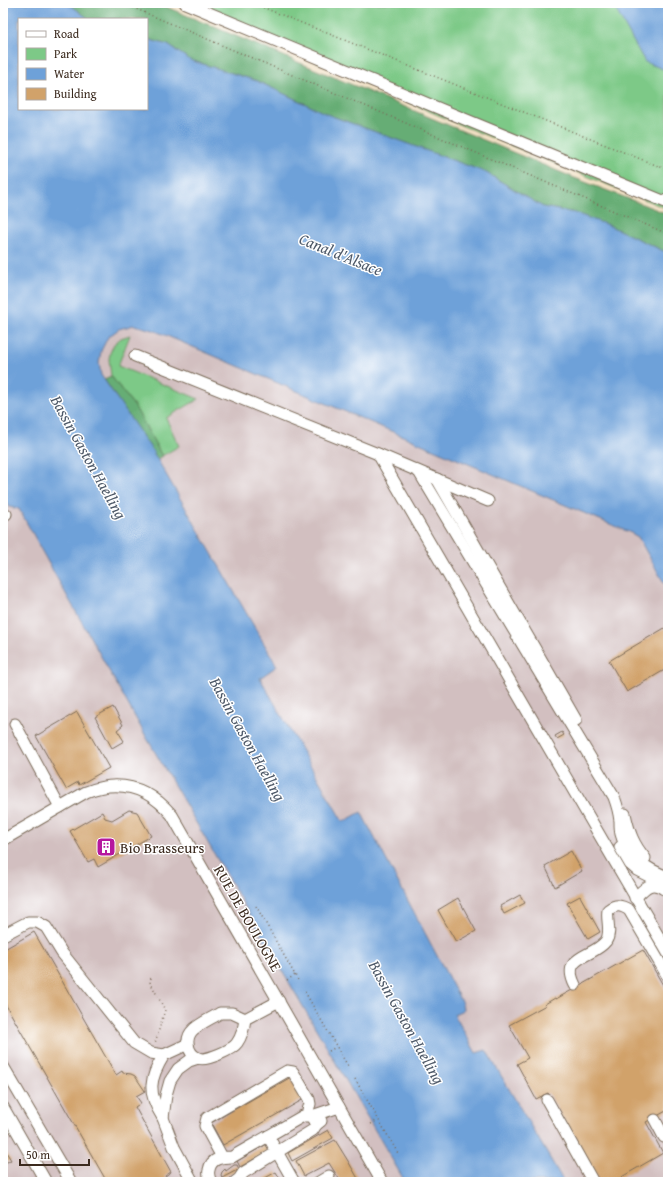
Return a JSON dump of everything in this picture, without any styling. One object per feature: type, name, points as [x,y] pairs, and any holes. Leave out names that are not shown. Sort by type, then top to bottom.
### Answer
[{"type":"street","points":[[185,3],[668,203]]},
{"type":"street","points":[[135,356],[378,454],[488,501]]},
{"type":"street","points":[[378,454],[668,953]]},
{"type":"street","points":[[419,472],[614,796],[618,807],[621,834],[626,845],[640,862],[655,872],[668,876]]},
{"type":"street","points":[[437,479],[613,783],[623,802],[629,832],[638,849],[647,860],[668,876]]},
{"type":"street","points":[[553,695],[563,723],[604,794],[613,814],[616,839],[630,864],[668,890]]},
{"type":"street","points":[[15,724],[60,808]]},
{"type":"street","name":"RUE DE BOULOGNE","points":[[3,840],[92,790],[100,788],[122,786],[139,790],[156,799],[163,805],[172,815],[382,1182]]},
{"type":"street","points":[[635,898],[650,885],[660,886],[668,890]]},
{"type":"street","points":[[575,985],[570,971],[573,963],[600,946],[606,940],[609,933],[607,917],[608,910],[613,906],[621,905],[630,910],[668,977]]},
{"type":"street","points":[[3,935],[28,922],[38,922],[46,927],[62,952],[134,1043],[151,1053],[164,1055],[188,1044]]},
{"type":"street","points":[[245,1019],[279,1001]]},
{"type":"street","points":[[220,1013],[232,1013],[245,1019],[243,1032],[237,1044],[212,1058],[205,1060],[198,1058],[190,1051],[188,1044],[189,1036],[193,1030],[220,1013]]},
{"type":"street","points":[[164,1055],[155,1071],[152,1082],[152,1096],[156,1107],[163,1118],[174,1147],[193,1182]]},
{"type":"street","points":[[163,1118],[166,1095],[170,1081],[178,1069],[190,1061],[198,1058]]},
{"type":"street","points":[[3,1066],[71,1182]]},
{"type":"street","points":[[222,1157],[205,1126],[207,1118],[287,1071],[293,1072],[309,1099],[310,1104],[308,1110],[314,1120],[313,1130],[243,1173],[238,1181]]},
{"type":"street","points":[[547,1100],[594,1182]]},
{"type":"street","points":[[3,1107],[46,1182]]},
{"type":"street","points":[[211,1182],[208,1173],[209,1167],[214,1160],[222,1157],[232,1157],[303,1116],[314,1120],[340,1107]]},
{"type":"street","points":[[655,1120],[667,1138]]},
{"type":"street","points":[[268,1136],[294,1182]]},
{"type":"path","points":[[122,3],[668,234]]},
{"type":"path","points":[[252,3],[668,170]]},
{"type":"path","points":[[256,906],[299,982]]},
{"type":"path","points":[[287,980],[295,975]]},
{"type":"path","points":[[151,978],[150,982],[165,1010],[151,1053]]},
{"type":"path","points":[[305,992],[349,1068]]},
{"type":"path","points":[[329,1051],[336,1047]]},
{"type":"path","points":[[355,1078],[399,1155]]},
{"type":"path","points":[[371,1124],[378,1120]]},
{"type":"shaded area","points":[[3,188],[668,496],[668,1182],[3,1182]]},
{"type":"green space","points":[[65,3],[157,3],[572,177],[668,214],[668,253],[608,225],[575,213],[543,207],[485,172],[329,115],[257,81],[190,60],[168,45],[148,39],[148,18],[88,18],[72,6]]},
{"type":"green space","points":[[183,3],[668,3],[668,209],[463,126]]},
{"type":"green space","points":[[130,335],[118,366],[199,399],[166,418],[179,446],[162,456],[135,407],[111,376],[109,359],[114,344],[121,338]]},
{"type":"green space","points":[[111,376],[135,407],[162,456],[157,459],[104,379]]},
{"type":"water","points":[[3,3],[65,3],[72,6],[88,18],[18,18],[18,110],[148,110],[148,39],[168,45],[190,60],[257,81],[329,115],[485,172],[543,207],[575,213],[608,225],[668,253],[668,590],[638,537],[631,533],[153,330],[134,325],[119,329],[108,337],[101,351],[99,363],[101,375],[152,450],[277,666],[260,678],[343,822],[361,812],[462,1003],[463,1010],[454,1014],[476,1053],[486,1050],[564,1182],[410,1182],[404,1180],[148,740],[19,509],[9,507],[5,500],[5,489],[3,485]]},
{"type":"water","points":[[612,3],[668,3],[668,71],[645,62]]},
{"type":"building","points":[[668,626],[668,668],[627,692],[609,661]]},
{"type":"building","points":[[113,707],[123,725],[117,730],[124,741],[112,748],[95,717]]},
{"type":"building","points":[[77,712],[109,768],[79,785],[78,782],[66,789],[36,736]]},
{"type":"building","points":[[562,732],[564,735],[557,739],[555,736]]},
{"type":"building","name":"Bio Brasseurs","points":[[129,810],[137,812],[151,836],[98,867],[94,859],[88,862],[70,831],[102,812],[105,818],[112,820]]},
{"type":"building","points":[[571,851],[582,871],[555,887],[545,866]]},
{"type":"building","points":[[520,895],[525,903],[504,914],[500,906]]},
{"type":"building","points":[[580,896],[600,932],[588,939],[567,903]]},
{"type":"building","points":[[458,898],[476,931],[456,942],[438,910]]},
{"type":"building","points":[[34,932],[116,1075],[122,1071],[123,1073],[135,1076],[145,1091],[136,1096],[141,1103],[135,1107],[171,1172],[165,1176],[169,1182],[107,1182],[3,1000],[3,950]]},
{"type":"building","points":[[643,950],[668,994],[668,1110],[646,1122],[663,1153],[613,1182],[599,1182],[548,1093],[536,1099],[517,1064],[528,1058],[509,1025]]},
{"type":"building","points":[[291,1077],[304,1099],[223,1145],[211,1123]]},
{"type":"building","points":[[328,1130],[333,1138],[292,1161],[288,1153]]},
{"type":"building","points":[[335,1140],[360,1182],[341,1182],[329,1163],[304,1176],[296,1161]]},
{"type":"building","points":[[267,1144],[270,1150],[240,1167],[237,1161]]},
{"type":"building","points":[[3,1147],[11,1160],[3,1164]]},
{"type":"building","points":[[234,1165],[237,1165],[239,1169],[222,1178],[222,1172]]},
{"type":"building","points":[[276,1172],[282,1182],[258,1182]]},
{"type":"place","name":"Bio Brasseurs","points":[[106,847]]},
{"type":"water label","name":"Canal d'Alsace","points":[[341,254]]},
{"type":"water label","name":"Bassin Gaston Haelling","points":[[89,457]]},
{"type":"water label","name":"Bassin Gaston Haelling","points":[[248,739]]},
{"type":"water label","name":"Bassin Gaston Haelling","points":[[407,1022]]}]
